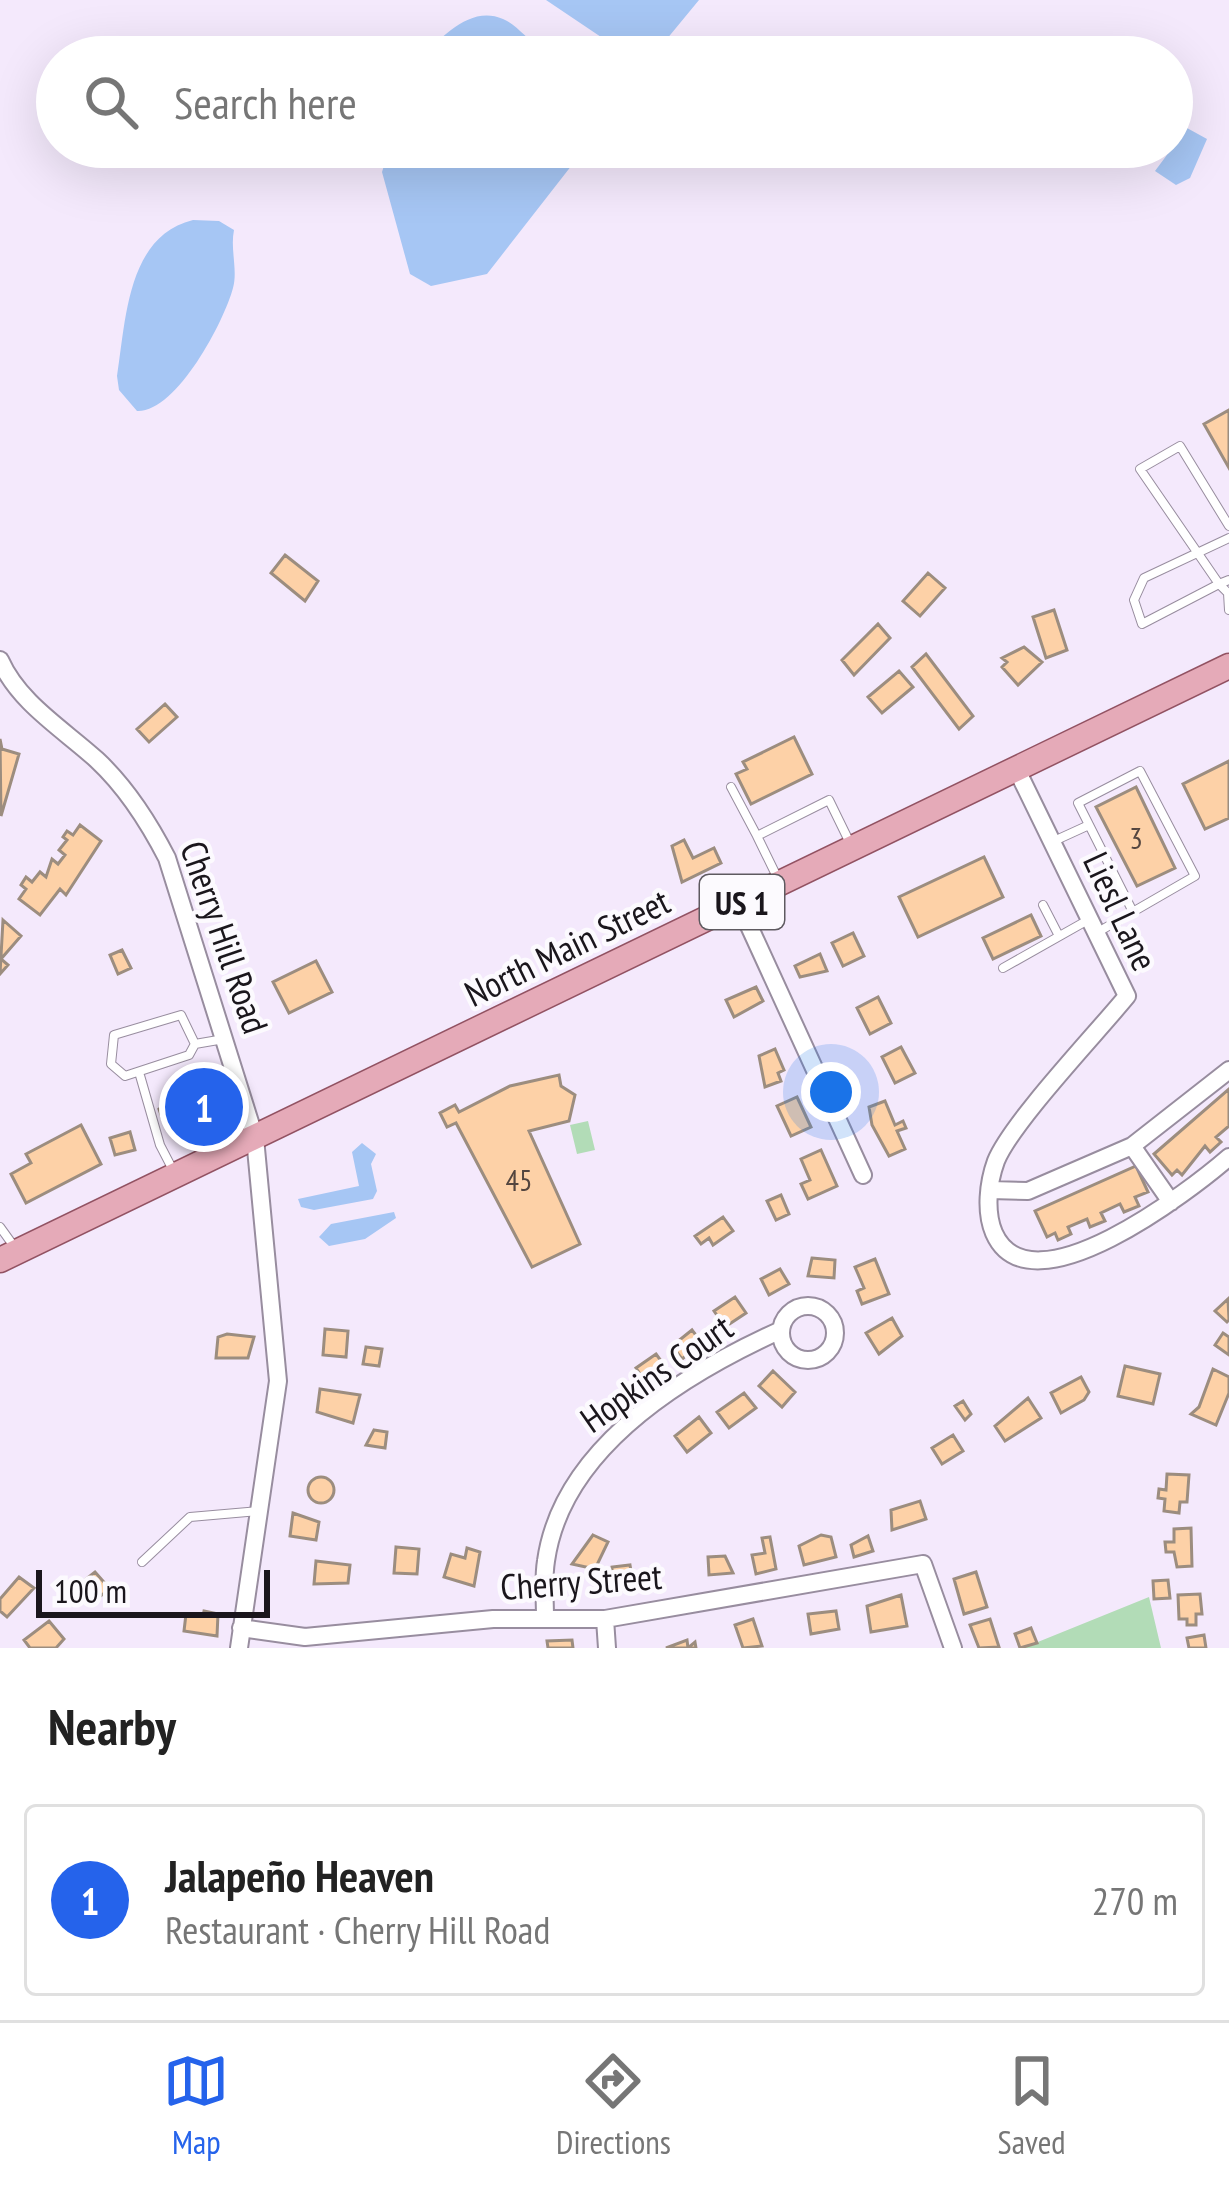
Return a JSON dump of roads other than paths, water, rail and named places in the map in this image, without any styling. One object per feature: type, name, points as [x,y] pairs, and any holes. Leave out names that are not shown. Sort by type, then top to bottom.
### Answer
[{"type":"main road","name":"North Main Street","points":[[9,1256],[1229,666]]},
{"type":"street","name":"Cherry Hill Road","points":[[0,660],[38,710],[97,760],[149,824],[167,858],[255,1138],[278,1381],[239,1648]]},
{"type":"street","name":"Liesl Lane","points":[[990,1190],[996,1161],[1012,1136],[1127,995],[1016,768]]},
{"type":"street","points":[[739,904],[863,1175]]},
{"type":"street","points":[[1229,1070],[1132,1146],[1028,1192],[990,1190],[987,1218],[997,1241],[1021,1258],[1059,1260],[1124,1232],[1229,1157]]},
{"type":"street","points":[[1132,1146],[1171,1202]]},
{"type":"street","name":"Hopkins Court","points":[[545,1617],[546,1561],[581,1471],[603,1446],[676,1391],[781,1330]]},
{"type":"street","name":"Cherry Street","points":[[241,1628],[305,1637],[545,1617],[605,1619],[923,1564],[953,1648]]},
{"type":"street","points":[[605,1619],[608,1648]]},
{"type":"lane","points":[[1229,526],[1180,446],[1140,469],[1196,554],[1224,582],[1229,610]]},
{"type":"lane","points":[[1224,582],[1142,624],[1134,600],[1144,578],[1229,538]]},
{"type":"lane","points":[[1003,968],[1059,936],[1133,911],[1195,876],[1140,771],[1078,803],[1133,911]]},
{"type":"lane","points":[[731,787],[781,884]]},
{"type":"lane","points":[[757,836],[829,800],[853,848]]},
{"type":"lane","points":[[1052,842],[1089,825]]},
{"type":"lane","points":[[1043,905],[1059,936]]},
{"type":"lane","points":[[182,1015],[195,1044],[189,1055],[125,1076],[111,1064],[114,1035],[182,1015]]},
{"type":"lane","points":[[195,1044],[226,1039]]},
{"type":"lane","points":[[139,1072],[160,1145],[176,1176]]},
{"type":"lane","points":[[0,1227],[9,1256]]},
{"type":"lane","points":[[142,1562],[190,1517],[261,1511]]},
{"type":"water","points":[[546,0],[699,0],[669,36],[600,36]]},
{"type":"water","points":[[479,16],[508,22],[526,36],[444,36]]},
{"type":"water","points":[[1193,131],[1207,139],[1190,178],[1176,185],[1155,171],[1193,168]]},
{"type":"water","points":[[383,168],[570,168],[487,274],[431,286],[410,274]]},
{"type":"water","points":[[193,220],[219,221],[234,230],[233,288],[220,322],[182,382],[152,408],[137,411],[119,390],[117,376],[134,283],[155,243],[171,229]]},
{"type":"water","points":[[362,1143],[376,1154],[371,1164],[377,1191],[373,1199],[314,1210],[301,1207],[298,1199],[359,1186],[352,1152]]},
{"type":"water","points":[[394,1212],[396,1218],[365,1239],[329,1246],[319,1237],[331,1224]]},
{"type":"place","name":"Jalapeño Heaven","points":[[204,1107]]}]
